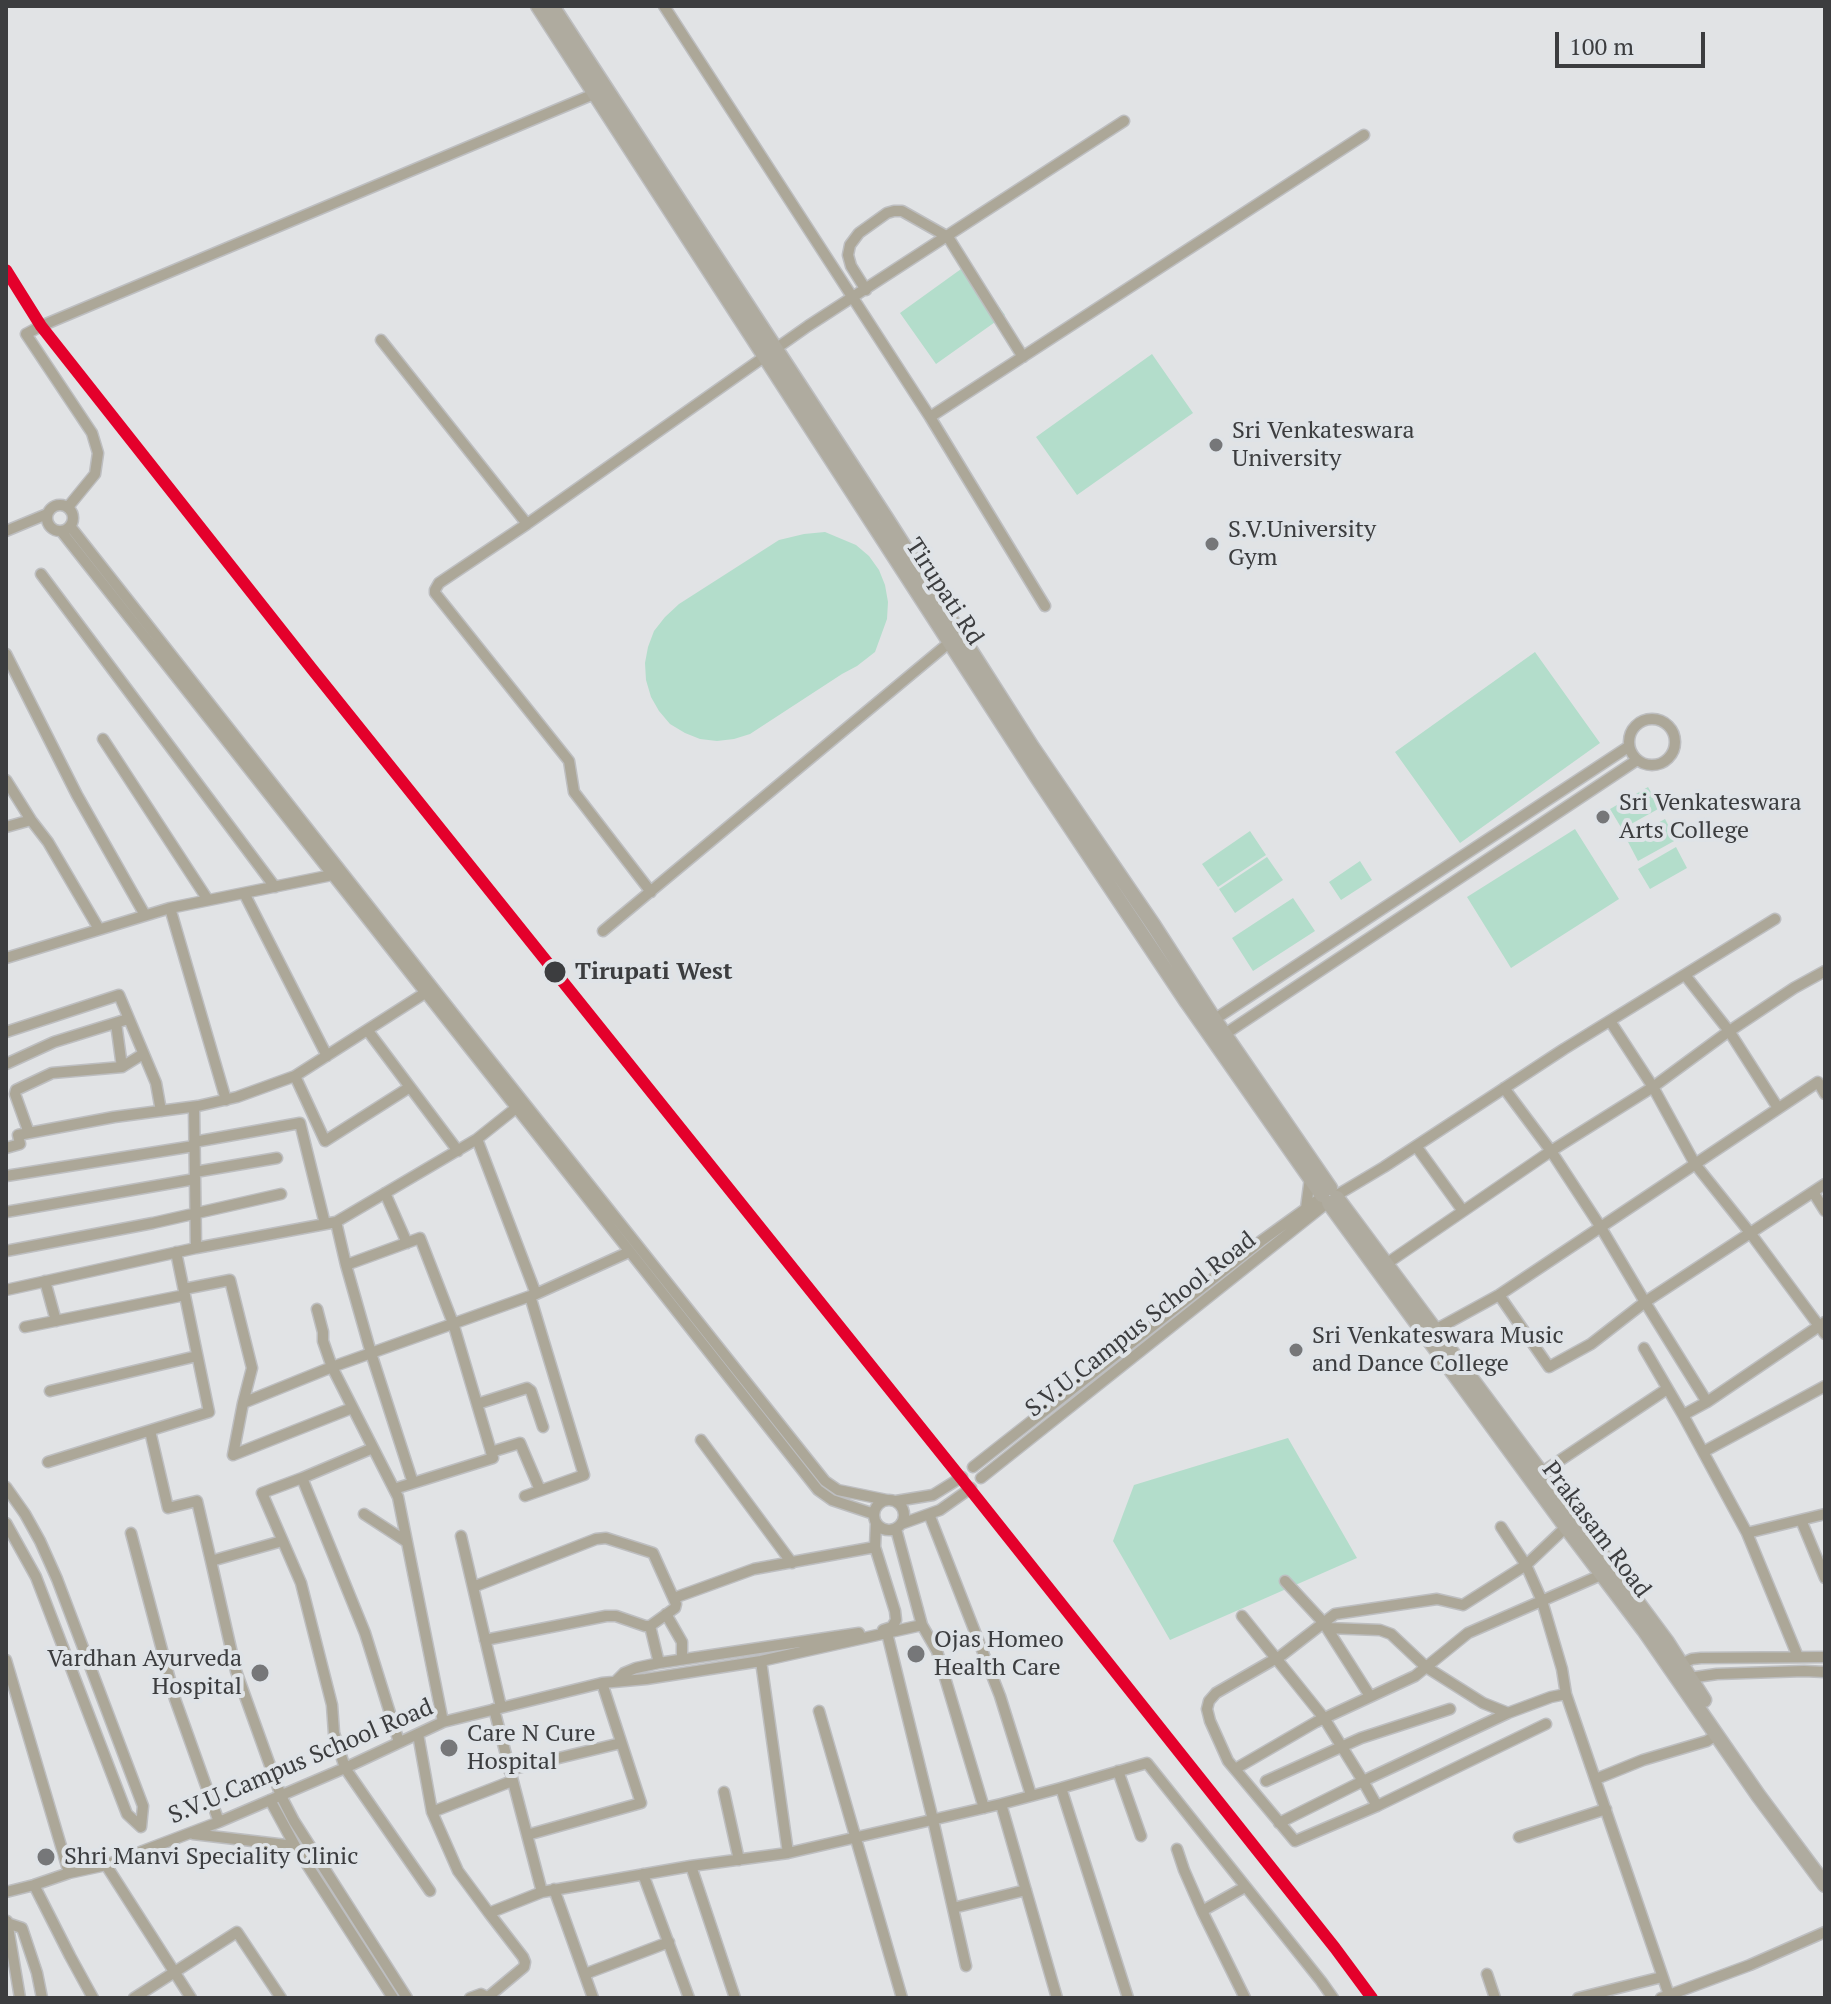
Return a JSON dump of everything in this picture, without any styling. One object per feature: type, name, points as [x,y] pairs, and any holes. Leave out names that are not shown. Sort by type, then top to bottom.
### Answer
[{"type":"main road","name":"Tirupati Rd","points":[[538,6],[600,90],[1027,750],[1329,1197]]},
{"type":"main road","name":"Tirupati Rd","points":[[552,6],[600,90]]},
{"type":"main road","name":"Tirupati Rd","points":[[771,352],[950,642],[1027,750]]},
{"type":"main road","name":"Tirupati Rd","points":[[1219,1037],[1310,1178],[1329,1197]]},
{"type":"main road","name":"Prakasam Road","points":[[1329,1197],[1386,1264],[1541,1473],[1677,1666],[1758,1795],[1825,1885]]},
{"type":"main road","name":"Prakasam Road","points":[[1329,1197],[1601,1575],[1677,1666]]},
{"type":"main road","name":"Prakasam Road","points":[[1686,1681],[1825,1870]]},
{"type":"street","points":[[664,6],[930,417],[1045,606]]},
{"type":"street","points":[[68,507],[95,474],[98,453],[92,433],[26,334],[55,319],[600,90]]},
{"type":"street","points":[[651,892],[574,792],[569,761],[435,593],[439,583],[771,352],[1124,121]]},
{"type":"street","points":[[930,417],[1364,135]]},
{"type":"street","points":[[866,290],[851,266],[848,255],[850,245],[859,233],[887,213],[902,211],[948,237],[1023,357]]},
{"type":"street","points":[[381,340],[527,524]]},
{"type":"street","points":[[6,531],[47,514],[53,506],[64,505],[73,516],[66,529]]},
{"type":"street","points":[[47,514],[51,528],[66,529],[825,1481],[838,1490],[891,1501],[904,1511],[899,1526],[922,1625],[937,1651],[984,1808]]},
{"type":"street","points":[[66,529],[332,875],[818,1490],[832,1500],[875,1518],[887,1530],[940,1510],[971,1488]]},
{"type":"street","points":[[41,574],[275,887]]},
{"type":"street","points":[[603,931],[950,642]]},
{"type":"street","points":[[6,654],[77,795],[145,915]]},
{"type":"street","points":[[1643,720],[1664,722],[1674,736],[1675,745],[1662,763],[1645,764],[1637,760],[1628,747],[1631,731],[1643,720]]},
{"type":"street","points":[[103,739],[208,900]]},
{"type":"street","points":[[1209,1022],[1628,747]]},
{"type":"street","points":[[1219,1037],[1637,760]]},
{"type":"street","points":[[6,780],[48,842],[99,929]]},
{"type":"street","points":[[6,827],[31,820]]},
{"type":"street","points":[[7,953],[170,908],[332,875]]},
{"type":"street","points":[[244,893],[327,1056]]},
{"type":"street","points":[[170,908],[226,1100]]},
{"type":"street","points":[[1329,1197],[1416,1146],[1775,919]]},
{"type":"street","points":[[1386,1264],[1551,1151],[1653,1087],[1729,1031],[1825,971]]},
{"type":"street","points":[[1685,975],[1729,1031],[1778,1108]]},
{"type":"street","points":[[6,1148],[20,1144],[18,1135],[114,1117],[194,1107],[226,1100],[295,1076],[425,993]]},
{"type":"street","points":[[6,1032],[119,995],[156,1083],[161,1111]]},
{"type":"street","points":[[6,1064],[54,1042],[128,1019]]},
{"type":"street","points":[[1610,1021],[1653,1087],[1695,1164],[1823,1328],[1683,1415]]},
{"type":"street","points":[[116,1023],[122,1067]]},
{"type":"street","points":[[368,1031],[458,1151]]},
{"type":"street","points":[[29,1133],[16,1090],[56,1072],[122,1067],[143,1054]]},
{"type":"street","points":[[295,1076],[325,1141],[410,1087]]},
{"type":"street","points":[[1435,1330],[1499,1295],[1818,1082],[1825,1094]]},
{"type":"street","points":[[1504,1088],[1551,1151],[1600,1226],[1707,1402]]},
{"type":"street","points":[[194,1107],[196,1248]]},
{"type":"street","points":[[6,1290],[176,1252],[330,1223],[458,1151],[516,1108]]},
{"type":"street","points":[[6,1176],[300,1123],[413,1483]]},
{"type":"street","points":[[477,1139],[533,1295],[584,1475],[525,1496]]},
{"type":"street","points":[[1416,1146],[1463,1211]]},
{"type":"street","points":[[6,1212],[277,1158]]},
{"type":"street","points":[[1306,1208],[1310,1178]]},
{"type":"street","points":[[1499,1295],[1549,1367],[1591,1344],[1645,1302],[1825,1184]]},
{"type":"street","points":[[1813,1192],[1825,1211]]},
{"type":"street","points":[[385,1193],[407,1243]]},
{"type":"street","points":[[6,1251],[153,1223],[281,1194]]},
{"type":"street","name":"S.V.U.Campus School Road","points":[[973,1467],[1261,1241],[1306,1208],[1329,1197]]},
{"type":"street","name":"S.V.U.Campus School Road","points":[[981,1478],[1329,1197]]},
{"type":"street","points":[[346,1265],[420,1238],[453,1323],[493,1458],[394,1489]]},
{"type":"street","points":[[48,1462],[209,1412],[176,1252]]},
{"type":"street","points":[[243,1403],[332,1367],[533,1295],[629,1252]]},
{"type":"street","points":[[25,1327],[230,1280],[252,1368],[233,1455],[352,1408]]},
{"type":"street","points":[[45,1281],[56,1321]]},
{"type":"street","points":[[317,1309],[332,1367],[398,1497],[443,1722]]},
{"type":"street","points":[[1644,1348],[1747,1533],[1798,1657]]},
{"type":"street","points":[[50,1391],[197,1356]]},
{"type":"street","points":[[1703,1452],[1825,1386]]},
{"type":"street","points":[[477,1404],[527,1388],[531,1391],[543,1427]]},
{"type":"street","points":[[1541,1473],[1667,1389]]},
{"type":"street","points":[[150,1431],[168,1508],[197,1501],[236,1671],[276,1798],[295,1846],[393,1998]]},
{"type":"street","points":[[701,1440],[792,1563]]},
{"type":"street","points":[[491,1452],[520,1443],[540,1490]]},
{"type":"street","points":[[373,1448],[262,1493],[301,1583],[332,1705],[334,1733],[345,1768],[430,1891]]},
{"type":"street","points":[[875,1518],[878,1505],[933,1495],[962,1477]]},
{"type":"street","points":[[302,1478],[365,1633],[399,1742]]},
{"type":"street","points":[[6,1487],[40,1541],[57,1579],[143,1806],[141,1827]]},
{"type":"street","points":[[364,1514],[407,1542]]},
{"type":"street","points":[[929,1514],[1000,1696],[1031,1795]]},
{"type":"street","points":[[1747,1533],[1825,1514]]},
{"type":"street","name":"S.V.U.Campus School Road","points":[[616,1681],[624,1673],[659,1663],[892,1627],[896,1620],[895,1611],[875,1547],[875,1518]]},
{"type":"street","points":[[1801,1520],[1825,1578]]},
{"type":"street","points":[[6,1523],[36,1577],[127,1814],[141,1827],[149,1848]]},
{"type":"street","points":[[1501,1527],[1526,1565],[1542,1601],[1566,1694],[1667,1997],[1825,1932]]},
{"type":"street","points":[[1546,1724],[1298,1841],[1293,1840],[1228,1761],[1207,1709],[1216,1693],[1276,1658],[1341,1613],[1437,1599],[1463,1605],[1526,1565],[1566,1527]]},
{"type":"street","points":[[131,1533],[175,1699],[219,1822]]},
{"type":"street","points":[[461,1536],[485,1640],[510,1775],[542,1892]]},
{"type":"street","points":[[473,1587],[596,1539],[606,1538],[653,1553],[676,1606],[650,1626],[606,1616],[485,1640]]},
{"type":"street","points":[[211,1561],[282,1541]]},
{"type":"street","points":[[674,1598],[754,1569],[875,1547]]},
{"type":"street","points":[[1235,1769],[1324,1718],[1415,1676],[1468,1633],[1601,1575]]},
{"type":"street","points":[[1285,1581],[1325,1625],[1370,1696]]},
{"type":"street","points":[[666,1614],[682,1642],[682,1659]]},
{"type":"street","points":[[1242,1616],[1324,1718],[1377,1806]]},
{"type":"street","name":"S.V.U.Campus School Road","points":[[6,1892],[106,1865],[219,1822],[443,1722],[602,1683],[761,1661],[922,1625]]},
{"type":"street","points":[[1325,1625],[1380,1630],[1391,1634],[1426,1667],[1483,1703],[1508,1713]]},
{"type":"street","points":[[650,1626],[659,1663]]},
{"type":"street","points":[[887,1633],[966,1966]]},
{"type":"street","points":[[1677,1666],[1701,1658],[1825,1657]]},
{"type":"street","points":[[761,1661],[788,1853]]},
{"type":"street","points":[[7,1666],[69,1873]]},
{"type":"street","points":[[1686,1681],[1703,1676],[1744,1673],[1825,1672]]},
{"type":"street","points":[[527,1835],[641,1803],[602,1683]]},
{"type":"street","points":[[1279,1823],[1508,1713],[1566,1694]]},
{"type":"street","points":[[1266,1781],[1361,1738],[1450,1709]]},
{"type":"street","points":[[819,1711],[902,1998]]},
{"type":"street","points":[[418,1734],[432,1812],[458,1871],[525,1962],[524,1967],[488,1997],[478,1994],[470,1998]]},
{"type":"street","points":[[1596,1779],[1643,1760],[1707,1741],[1717,1734]]},
{"type":"street","points":[[432,1812],[510,1775],[621,1743]]},
{"type":"street","points":[[489,1913],[554,1889],[788,1853],[1001,1804],[1144,1763],[1150,1765],[1333,1998]]},
{"type":"street","points":[[1118,1771],[1141,1836]]},
{"type":"street","points":[[1061,1788],[1128,1998]]},
{"type":"street","points":[[724,1792],[739,1860]]},
{"type":"street","points":[[276,1798],[407,1998]]},
{"type":"street","points":[[1001,1804],[1057,1998]]},
{"type":"street","points":[[1519,1837],[1606,1809]]},
{"type":"street","points":[[188,1834],[295,1846]]},
{"type":"street","points":[[1177,1849],[1202,1911],[1245,1998]]},
{"type":"street","points":[[106,1865],[191,1998]]},
{"type":"street","points":[[691,1866],[735,1998]]},
{"type":"street","points":[[643,1874],[689,1998]]},
{"type":"street","points":[[34,1885],[93,1998]]},
{"type":"street","points":[[1202,1911],[1245,1887]]},
{"type":"street","points":[[554,1889],[593,1998]]},
{"type":"street","points":[[953,1908],[1026,1890]]},
{"type":"street","points":[[7,1921],[20,1998]]},
{"type":"street","points":[[7,1921],[22,1928],[42,1998]]},
{"type":"street","points":[[134,1998],[237,1932],[281,1998]]},
{"type":"street","points":[[585,1974],[669,1942]]},
{"type":"street","points":[[1487,1974],[1495,1998]]},
{"type":"street","points":[[1578,1998],[1662,1977]]},
{"type":"green space","points":[[968,264],[1005,315],[936,364],[900,313]]},
{"type":"green space","points":[[1152,354],[1193,413],[1077,495],[1036,437]]},
{"type":"green space","points":[[825,532],[856,545],[879,570],[888,602],[887,619],[875,652],[750,734],[717,741],[700,739],[670,724],[651,697],[645,663],[654,631],[665,617],[679,604],[779,540]]},
{"type":"green space","points":[[1535,652],[1600,743],[1460,843],[1395,752]]},
{"type":"green space","points":[[1648,787],[1660,808],[1622,829],[1610,809]]},
{"type":"green space","points":[[1665,819],[1676,840],[1638,861],[1627,840]]},
{"type":"green space","points":[[1575,829],[1619,899],[1511,968],[1467,897]]},
{"type":"green space","points":[[1250,831],[1266,855],[1218,887],[1202,864]]},
{"type":"green space","points":[[1676,847],[1687,868],[1650,889],[1638,869]]},
{"type":"green space","points":[[1267,857],[1283,880],[1235,913],[1219,889]]},
{"type":"green space","points":[[1360,861],[1372,880],[1341,900],[1329,882]]},
{"type":"green space","points":[[1293,898],[1315,931],[1253,971],[1232,938]]},
{"type":"green space","points":[[1288,1438],[1357,1558],[1170,1640],[1113,1541],[1134,1485]]},
{"type":"railway","points":[[6,270],[41,326],[312,669],[977,1498],[1372,1998]]},
{"type":"transit line","points":[[6,270],[41,326],[312,669],[977,1498],[1372,1998]]},
{"type":"place","name":"Sri Venkateswara University","points":[[1216,445]]},
{"type":"place","name":"S.V.University Gym","points":[[1212,544]]},
{"type":"place","name":"Sri Venkateswara Arts College","points":[[1603,817]]},
{"type":"place","name":"Tirupati West","points":[[555,972]]},
{"type":"place","name":"Sri Venkateswara Music and Dance College","points":[[1296,1350]]},
{"type":"place","name":"Ojas Homeo Health Care","points":[[916,1654]]},
{"type":"place","name":"Vardhan Ayurveda Hospital","points":[[260,1673]]},
{"type":"place","name":"Care N Cure Hospital","points":[[449,1748]]},
{"type":"place","name":"Shri Manvi Speciality Clinic","points":[[46,1857]]}]
